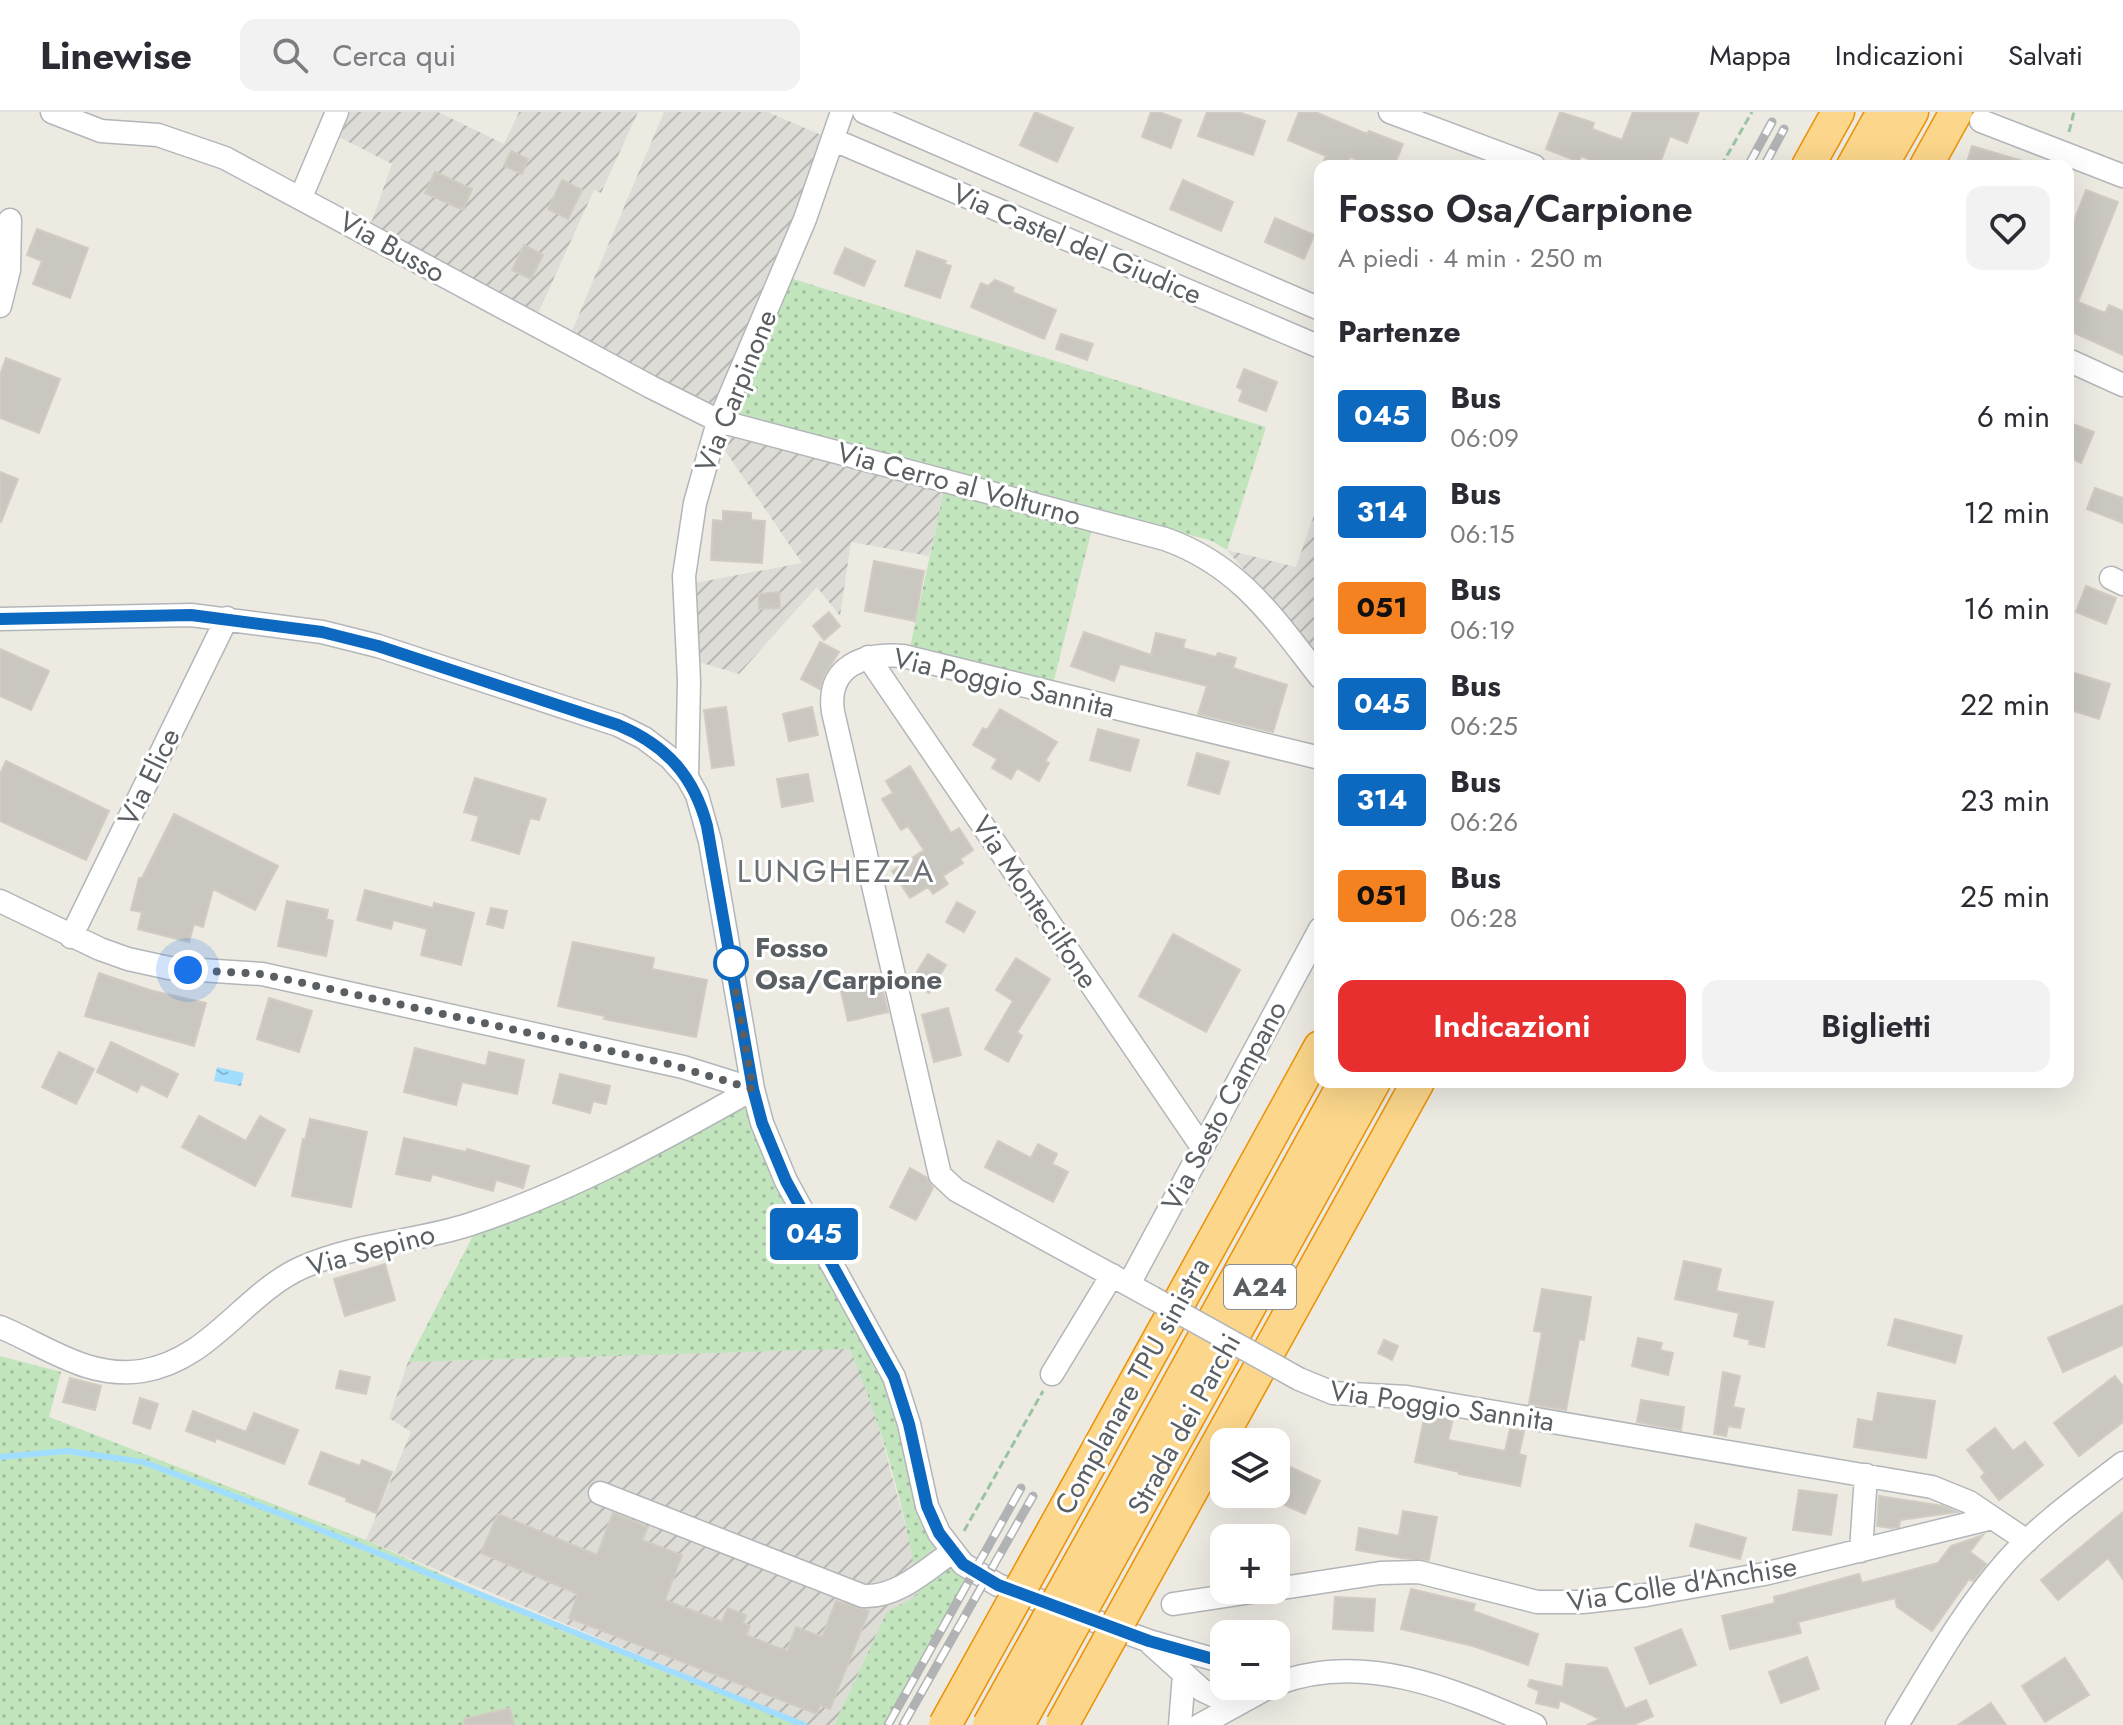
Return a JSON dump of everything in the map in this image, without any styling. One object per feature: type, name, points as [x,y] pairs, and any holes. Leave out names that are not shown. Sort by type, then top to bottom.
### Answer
[{"type":"highway","points":[[1814,154],[1838,112]]},
{"type":"highway","points":[[1865,160],[1883,112]]},
{"type":"highway","points":[[1867,160],[1912,112]]},
{"type":"highway","points":[[1931,160],[1969,116]]},
{"type":"highway","name":"Complanare TPU sinistra","points":[[945,1725],[1314,1058]]},
{"type":"highway","name":"Strada dei Parchi","points":[[1018,1725],[1135,1487],[1342,1088]]},
{"type":"highway","name":"Strada dei Parchi","points":[[989,1725],[1135,1487],[1370,1088]]},
{"type":"highway","points":[[1062,1725],[1415,1088]]},
{"type":"street","name":"Via Busso","points":[[52,112],[89,128],[114,133],[151,133],[195,145],[225,158],[719,421]]},
{"type":"street","points":[[301,197],[337,112]]},
{"type":"street","name":"Via Carpinone","points":[[687,777],[689,681],[684,564],[701,478],[719,421],[788,262],[842,112]]},
{"type":"street","name":"Via Castel del Giudice","points":[[864,112],[1314,306]]},
{"type":"street","points":[[1390,112],[1518,160]]},
{"type":"street","points":[[1969,116],[2123,176]]},
{"type":"street","name":"Via Castel del Giudice","points":[[834,140],[1314,344]]},
{"type":"street","points":[[0,306],[9,270],[10,220]]},
{"type":"street","points":[[2074,363],[2123,385]]},
{"type":"street","name":"Via Cerro al Volturno","points":[[719,421],[1165,539],[1197,551],[1226,569],[1250,591],[1314,670]]},
{"type":"street","points":[[0,619],[158,614],[227,618],[352,638],[605,720],[653,744],[687,777],[697,795],[707,826],[753,1089],[767,1136],[786,1181],[894,1377],[909,1424],[931,1518],[952,1552],[972,1571],[998,1585],[1149,1641],[1210,1659]]},
{"type":"street","name":"Via Elice","points":[[71,937],[227,618]]},
{"type":"street","name":"Via Poggio Sannita","points":[[1314,757],[913,657],[868,657],[841,674],[833,691],[832,707],[940,1175],[956,1190],[1299,1379],[1333,1393],[1407,1397],[1942,1490],[1969,1502],[2027,1541]]},
{"type":"street","name":"Via Montecilfone","points":[[868,657],[1202,1147]]},
{"type":"street","points":[[0,901],[71,937],[107,952],[152,965],[262,974],[674,1065],[753,1089]]},
{"type":"street","name":"Via Sesto Campano","points":[[1052,1374],[1120,1279],[1202,1147],[1314,940]]},
{"type":"street","name":"Via Sepino","points":[[0,1327],[94,1370],[133,1372],[165,1365],[207,1341],[292,1272],[338,1255],[431,1235],[516,1208],[628,1158],[753,1089]]},
{"type":"street","points":[[1897,1725],[1975,1601],[2005,1563],[2027,1541],[2121,1469]]},
{"type":"street","points":[[1861,1551],[1866,1475]]},
{"type":"street","points":[[600,1493],[863,1596],[879,1596],[894,1591],[952,1552]]},
{"type":"street","name":"Via Colle d'Anchise","points":[[1290,1587],[1380,1573],[1419,1572],[1530,1601],[1570,1603],[1646,1595],[1742,1578],[1992,1518]]},
{"type":"street","points":[[1173,1604],[1210,1598]]},
{"type":"street","points":[[1149,1641],[1202,1690],[1233,1705]]},
{"type":"street","points":[[1290,1679],[1346,1670],[1406,1678],[1456,1693],[1535,1725]]},
{"type":"street","points":[[1290,1673],[1300,1675]]},
{"type":"street","points":[[1180,1725],[1184,1674]]},
{"type":"street","points":[[1231,1700],[1233,1705]]},
{"type":"street","points":[[1200,1725],[1243,1700]]},
{"type":"path","points":[[1724,160],[1752,112]]},
{"type":"path","points":[[952,1552],[1052,1374]]},
{"type":"shaded area","points":[[343,112],[438,112],[504,144],[519,112],[638,112],[601,193],[594,190],[535,320],[369,229],[392,164],[333,134]]},
{"type":"shaded area","points":[[664,112],[768,112],[830,139],[717,415],[569,338]]},
{"type":"shaded area","points":[[724,431],[945,491],[929,556],[851,542],[840,616],[817,587],[739,674],[692,660],[689,584],[802,563],[717,439]]},
{"type":"shaded area","points":[[1314,514],[1314,652],[1227,550],[1296,567]]},
{"type":"shaded area","points":[[850,1348],[872,1402],[912,1550],[918,1595],[887,1612],[834,1725],[806,1725],[366,1540],[411,1432],[389,1418],[408,1362]]},
{"type":"green space","points":[[787,277],[1266,427],[1227,550],[1212,541],[1097,509],[1052,688],[909,652],[944,491],[724,431]]},
{"type":"green space","points":[[753,1089],[864,1323],[925,1498],[972,1571],[888,1725],[834,1725],[887,1612],[918,1595],[892,1470],[850,1349],[408,1362],[481,1220]]},
{"type":"green space","points":[[0,1356],[61,1372],[49,1417],[366,1540],[567,1631],[804,1725],[0,1725]]},
{"type":"water","points":[[217,1067],[244,1073],[241,1086],[214,1081]]},
{"type":"building","points":[[1035,112],[1073,128],[1057,162],[1020,145]]},
{"type":"building","points":[[1151,112],[1181,120],[1171,148],[1142,137]]},
{"type":"building","points":[[1207,112],[1238,112],[1265,121],[1253,155],[1198,136]]},
{"type":"building","points":[[1299,112],[1315,112],[1367,134],[1369,131],[1403,144],[1396,160],[1358,160],[1350,157],[1349,160],[1324,160],[1326,156],[1288,140]]},
{"type":"building","points":[[1560,112],[1594,123],[1592,129],[1622,140],[1633,112],[1699,112],[1687,143],[1670,136],[1661,160],[1591,160],[1581,156],[1580,160],[1574,160],[1546,149]]},
{"type":"building","points":[[1972,146],[2019,160],[1968,160]]},
{"type":"building","points":[[511,151],[528,159],[522,174],[504,166]]},
{"type":"building","points":[[435,172],[472,189],[463,210],[425,193]]},
{"type":"building","points":[[562,180],[582,190],[568,219],[548,209]]},
{"type":"building","points":[[1183,180],[1233,202],[1221,231],[1170,209]]},
{"type":"building","points":[[2086,190],[2118,202],[2078,302],[2105,313],[2109,305],[2123,311],[2123,355],[2074,333],[2074,221]]},
{"type":"building","points":[[1275,218],[1314,235],[1304,259],[1265,242]]},
{"type":"building","points":[[37,229],[88,248],[70,298],[33,284],[42,261],[27,255]]},
{"type":"building","points":[[524,245],[543,255],[531,279],[512,270]]},
{"type":"building","points":[[845,248],[875,261],[864,286],[834,273]]},
{"type":"building","points":[[917,251],[946,261],[944,264],[951,266],[940,298],[905,286]]},
{"type":"building","points":[[995,280],[1014,288],[1012,292],[1056,310],[1044,339],[971,307],[981,283],[988,286]]},
{"type":"building","points":[[1061,334],[1093,344],[1087,360],[1056,349]]},
{"type":"building","points":[[6,358],[60,379],[39,433],[0,418],[0,375]]},
{"type":"building","points":[[1244,369],[1277,382],[1266,411],[1239,401],[1243,390],[1237,387]]},
{"type":"building","points":[[2074,424],[2094,432],[2081,463],[2074,460]]},
{"type":"building","points":[[0,472],[18,479],[1,522],[0,521]]},
{"type":"building","points":[[2095,488],[2123,498],[2123,523],[2087,509]]},
{"type":"building","points":[[723,511],[751,513],[751,520],[765,521],[762,563],[711,560],[713,520],[723,521]]},
{"type":"building","points":[[874,561],[924,571],[915,621],[865,611]]},
{"type":"building","points":[[2086,586],[2116,598],[2106,624],[2076,612]]},
{"type":"building","points":[[779,592],[780,608],[759,609],[759,594]]},
{"type":"building","points":[[829,612],[840,626],[824,640],[813,626]]},
{"type":"building","points":[[1084,632],[1151,655],[1156,633],[1185,640],[1183,648],[1216,657],[1218,653],[1236,658],[1233,668],[1287,685],[1273,732],[1198,714],[1207,686],[1120,664],[1114,681],[1071,666]]},
{"type":"building","points":[[820,642],[839,652],[820,689],[801,679]]},
{"type":"building","points":[[0,649],[49,671],[31,710],[0,696]]},
{"type":"building","points":[[2074,673],[2110,684],[2099,719],[2074,711]]},
{"type":"building","points":[[726,707],[734,765],[712,768],[704,710]]},
{"type":"building","points":[[812,707],[818,735],[789,741],[783,714]]},
{"type":"building","points":[[1000,709],[1057,742],[1045,761],[1049,763],[1039,781],[1017,768],[1011,779],[992,768],[997,759],[973,745]]},
{"type":"building","points":[[1098,729],[1139,740],[1130,771],[1090,760]]},
{"type":"building","points":[[1197,753],[1229,762],[1219,794],[1188,785]]},
{"type":"building","points":[[6,761],[109,811],[86,860],[0,821],[0,774]]},
{"type":"building","points":[[910,766],[951,833],[959,828],[973,850],[960,859],[963,863],[943,876],[948,884],[933,894],[928,887],[910,898],[892,871],[924,850],[908,826],[901,830],[882,799],[893,793],[886,781]]},
{"type":"building","points":[[808,774],[813,801],[782,807],[777,779]]},
{"type":"building","points":[[475,778],[546,799],[539,820],[530,818],[519,854],[472,840],[479,816],[464,812]]},
{"type":"building","points":[[174,814],[278,866],[255,910],[213,889],[203,927],[194,924],[189,942],[138,929],[142,912],[131,910],[139,878],[142,878]]},
{"type":"building","points":[[365,890],[433,908],[434,903],[474,913],[461,965],[421,955],[427,929],[393,920],[391,929],[357,920]]},
{"type":"building","points":[[287,901],[328,910],[326,919],[333,921],[326,956],[278,946]]},
{"type":"building","points":[[957,902],[975,912],[964,932],[946,922]]},
{"type":"building","points":[[491,908],[507,911],[503,928],[487,924]]},
{"type":"building","points":[[1173,934],[1240,970],[1206,1032],[1139,996]]},
{"type":"building","points":[[573,942],[654,958],[652,969],[707,980],[696,1037],[604,1019],[605,1016],[558,1006]]},
{"type":"building","points":[[928,954],[946,965],[929,993],[916,985],[922,975],[917,972]]},
{"type":"building","points":[[1016,958],[1050,979],[1017,1032],[1022,1036],[1008,1062],[985,1049],[1013,1001],[996,990]]},
{"type":"building","points":[[99,973],[153,991],[206,1003],[194,1046],[85,1016]]},
{"type":"building","points":[[879,974],[888,1012],[848,1021],[839,983]]},
{"type":"building","points":[[269,998],[312,1011],[299,1052],[257,1039]]},
{"type":"building","points":[[948,1008],[961,1055],[934,1062],[922,1015]]},
{"type":"building","points":[[111,1042],[178,1074],[167,1097],[141,1084],[137,1092],[97,1072]]},
{"type":"building","points":[[415,1048],[486,1066],[489,1052],[524,1060],[517,1094],[462,1082],[456,1105],[404,1092]]},
{"type":"building","points":[[59,1052],[94,1069],[76,1104],[42,1087]]},
{"type":"building","points":[[560,1074],[610,1086],[606,1104],[593,1101],[590,1113],[553,1103]]},
{"type":"building","points":[[199,1116],[246,1141],[260,1116],[285,1130],[255,1186],[182,1147]]},
{"type":"building","points":[[310,1119],[367,1132],[351,1207],[292,1196]]},
{"type":"building","points":[[404,1138],[466,1152],[467,1149],[529,1166],[523,1188],[496,1180],[493,1191],[432,1174],[430,1181],[396,1174]]},
{"type":"building","points":[[998,1141],[1031,1158],[1038,1144],[1057,1154],[1052,1164],[1068,1172],[1053,1202],[985,1167]]},
{"type":"building","points":[[910,1168],[926,1177],[933,1188],[916,1220],[890,1207]]},
{"type":"building","points":[[1684,1261],[1721,1269],[1716,1291],[1773,1302],[1764,1347],[1734,1336],[1739,1313],[1675,1299]]},
{"type":"building","points":[[385,1264],[395,1300],[345,1316],[334,1279]]},
{"type":"building","points":[[1542,1289],[1591,1297],[1584,1340],[1579,1339],[1566,1410],[1529,1404],[1542,1332],[1534,1331]]},
{"type":"building","points":[[2123,1305],[2123,1345],[2063,1372],[2048,1338]]},
{"type":"building","points":[[1895,1319],[1962,1336],[1955,1363],[1888,1345]]},
{"type":"building","points":[[1638,1338],[1662,1343],[1660,1350],[1673,1353],[1668,1375],[1632,1366]]},
{"type":"building","points":[[1384,1340],[1398,1346],[1392,1360],[1378,1353]]},
{"type":"building","points":[[340,1371],[370,1377],[366,1394],[336,1388]]},
{"type":"building","points":[[1723,1372],[1740,1376],[1733,1407],[1744,1409],[1740,1428],[1728,1426],[1726,1436],[1714,1434]]},
{"type":"building","points":[[2115,1376],[2123,1386],[2123,1422],[2079,1456],[2054,1423]]},
{"type":"building","points":[[70,1378],[101,1386],[95,1410],[63,1402]]},
{"type":"building","points":[[1878,1393],[1935,1401],[1926,1458],[1854,1447],[1858,1419],[1873,1422]]},
{"type":"building","points":[[140,1398],[158,1404],[150,1429],[133,1423]]},
{"type":"building","points":[[1641,1400],[1684,1407],[1681,1430],[1637,1422]]},
{"type":"building","points":[[193,1411],[246,1432],[254,1413],[298,1430],[284,1464],[216,1438],[215,1442],[186,1431]]},
{"type":"building","points":[[1425,1414],[1453,1419],[1448,1440],[1505,1451],[1510,1429],[1524,1431],[1519,1454],[1526,1456],[1520,1486],[1415,1462]]},
{"type":"building","points":[[1995,1428],[2013,1451],[2025,1442],[2043,1465],[1999,1500],[1981,1477],[1985,1473],[1967,1450]]},
{"type":"building","points":[[321,1452],[360,1466],[362,1460],[392,1472],[376,1513],[309,1484]]},
{"type":"building","points":[[1290,1467],[1320,1481],[1305,1514],[1290,1507]]},
{"type":"building","points":[[1799,1490],[1837,1495],[1831,1535],[1793,1530]]},
{"type":"building","points":[[1879,1496],[1943,1506],[1957,1512],[1900,1520],[1899,1527],[1877,1526]]},
{"type":"building","points":[[1403,1511],[1437,1517],[1429,1560],[1356,1550],[1359,1528],[1399,1536]]},
{"type":"building","points":[[2123,1512],[2123,1579],[2108,1558],[2058,1600],[2041,1580]]},
{"type":"building","points":[[613,1513],[648,1527],[642,1540],[682,1555],[665,1600],[722,1622],[728,1608],[746,1615],[743,1623],[750,1626],[746,1635],[787,1651],[796,1627],[822,1637],[836,1601],[869,1611],[830,1709],[820,1705],[817,1714],[569,1618],[578,1594],[481,1553],[498,1514],[597,1555]]},
{"type":"building","points":[[1696,1524],[1746,1538],[1740,1559],[1690,1546]]},
{"type":"building","points":[[1983,1535],[1970,1552],[1986,1564],[1973,1581],[1969,1579],[1932,1631],[1897,1607],[1895,1598],[1798,1622],[1801,1633],[1730,1649],[1722,1616],[1775,1603],[1774,1597],[1859,1574],[1862,1583],[1938,1563],[1951,1546]]},
{"type":"building","points":[[1411,1589],[1475,1604],[1473,1611],[1538,1634],[1528,1665],[1473,1646],[1401,1629]]},
{"type":"building","points":[[1335,1597],[1375,1599],[1373,1631],[1333,1629]]},
{"type":"building","points":[[1681,1629],[1696,1665],[1650,1684],[1635,1648]]},
{"type":"building","points":[[1807,1657],[1819,1689],[1781,1703],[1769,1672]]},
{"type":"building","points":[[2065,1658],[2089,1695],[2045,1722],[2022,1686]]},
{"type":"building","points":[[1566,1664],[1607,1668],[1625,1709],[1646,1700],[1653,1716],[1633,1725],[1587,1725],[1600,1719],[1560,1700],[1558,1708],[1536,1703],[1539,1691],[1528,1686],[1530,1680],[1563,1687]]},
{"type":"building","points":[[1991,1703],[2006,1725],[1958,1725]]},
{"type":"building","points":[[510,1708],[514,1725],[464,1725],[464,1719]]},
{"type":"waterway","points":[[0,1457],[67,1451],[143,1462],[281,1514],[804,1725]]},
{"type":"railway","points":[[1751,160],[1772,122]]},
{"type":"railway","points":[[1767,160],[1784,129]]},
{"type":"railway","points":[[888,1725],[1021,1488]]},
{"type":"railway","points":[[903,1725],[1033,1496]]},
{"type":"bus line","name":"045","points":[[0,619],[191,615],[337,635],[618,725],[644,738],[670,758],[692,785],[707,826],[753,1089],[767,1136],[786,1181],[894,1377],[909,1424],[927,1506],[939,1533],[963,1564],[998,1585],[1149,1641],[1210,1660]]},
{"type":"place","name":"Fosso Osa/Carpione","points":[[731,963]]},
{"type":"district","name":"LUNGHEZZA","points":[[836,871]]},
{"type":"route","points":[[188,970],[262,974],[665,1063],[753,1089],[731,963]]}]
